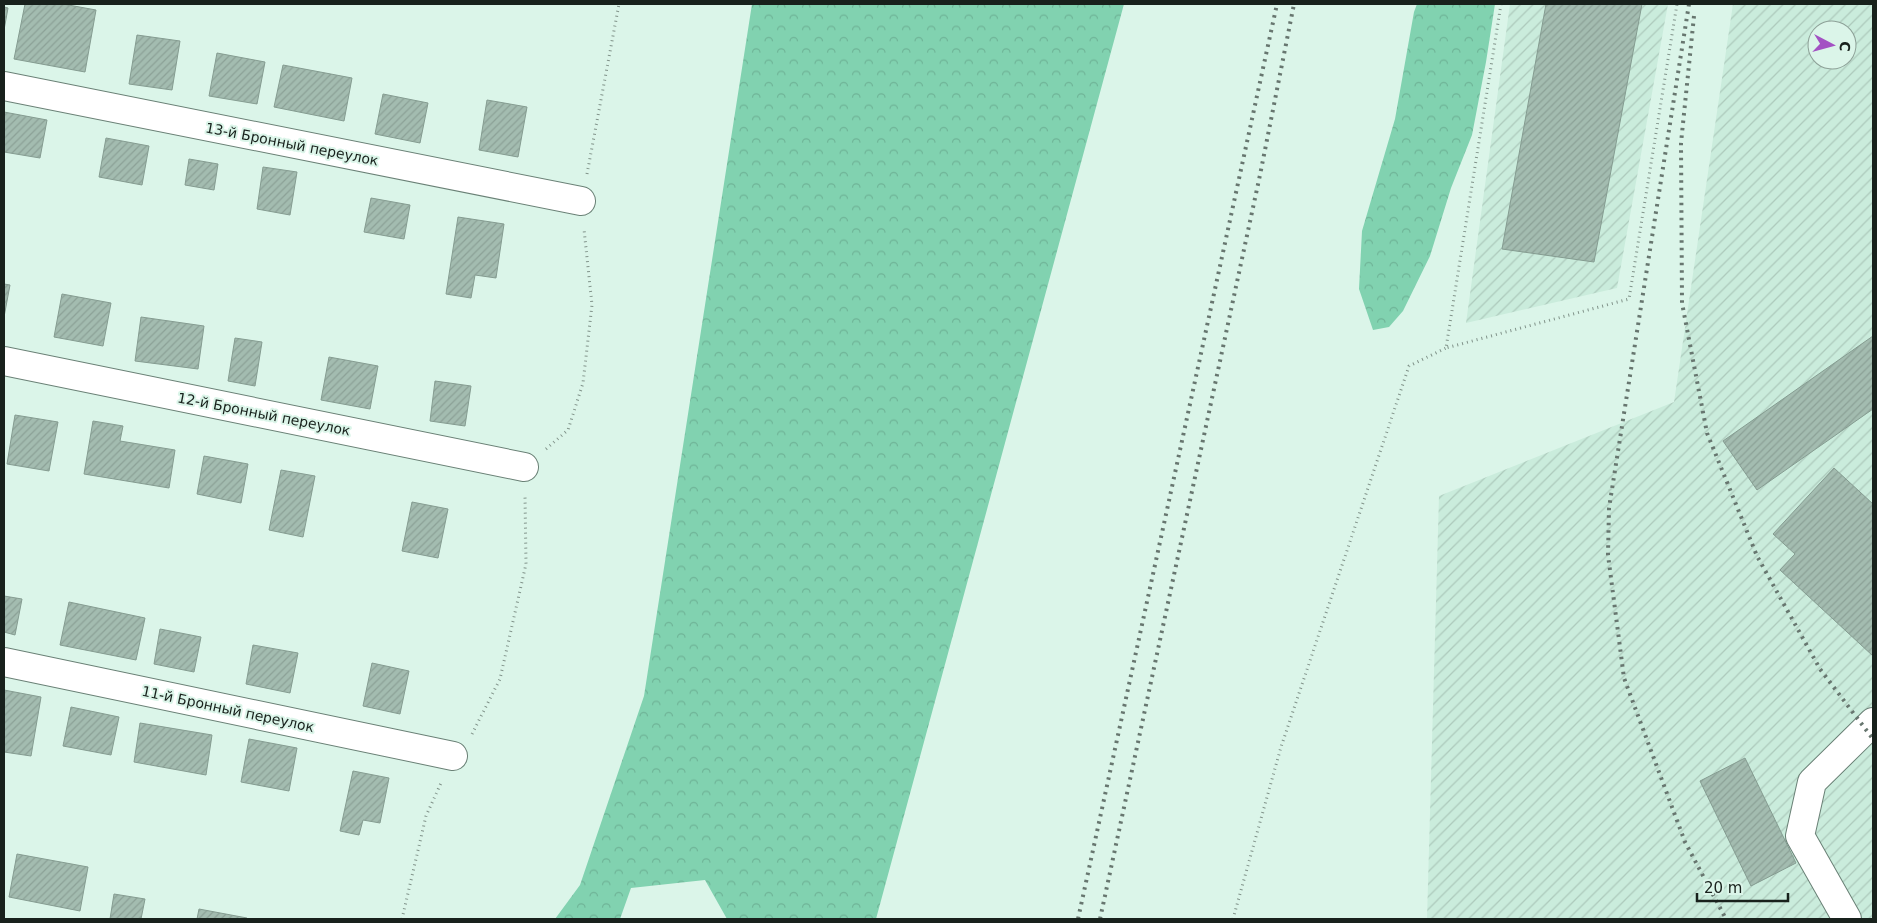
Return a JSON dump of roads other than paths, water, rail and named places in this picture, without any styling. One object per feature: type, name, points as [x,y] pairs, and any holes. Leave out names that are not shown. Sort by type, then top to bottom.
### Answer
[{"type":"street","name":"13-й Бронный переулок","points":[[4,86],[581,201]]},
{"type":"street","name":"12-й Бронный переулок","points":[[4,361],[524,466]]},
{"type":"street","name":"11-й Бронный переулок","points":[[4,662],[453,756]]},
{"type":"street","points":[[1847,919],[1800,836],[1812,782],[1873,722]]},
{"type":"railway","points":[[1078,919],[1277,4]]},
{"type":"railway","points":[[1100,919],[1260,175],[1294,4]]},
{"type":"railway","points":[[1689,4],[1609,508],[1608,555],[1624,678],[1685,842],[1726,919]]},
{"type":"railway","points":[[1694,16],[1681,143],[1682,303],[1707,433],[1757,556],[1820,669],[1873,739]]}]
